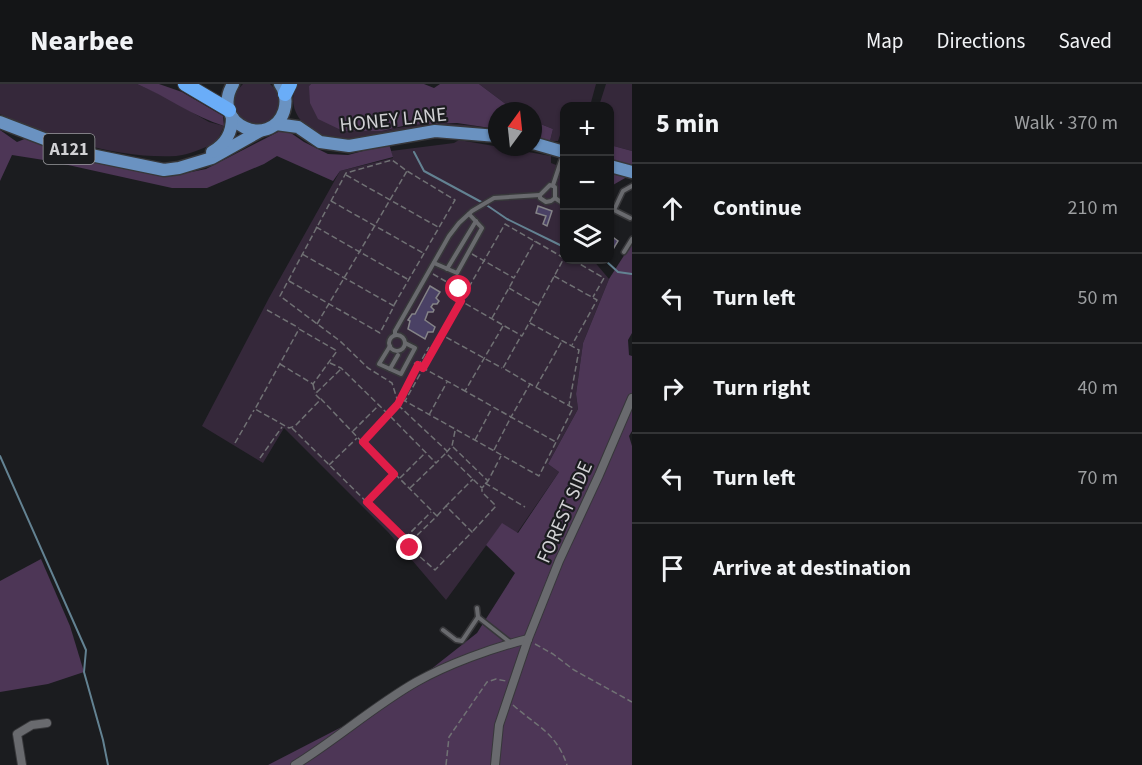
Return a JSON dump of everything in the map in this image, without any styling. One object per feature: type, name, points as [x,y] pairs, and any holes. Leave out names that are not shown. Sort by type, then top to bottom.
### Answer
[{"type":"highway","points":[[186,84],[230,113]]},
{"type":"main road","points":[[234,84],[228,97],[230,113],[243,127],[260,130],[276,124],[283,115],[285,91]]},
{"type":"main road","points":[[285,91],[298,127]]},
{"type":"main road","name":"A121","points":[[140,165],[179,161],[210,153],[219,148],[228,138],[232,128],[230,113]]},
{"type":"main road","name":"A121","points":[[0,122],[81,153],[164,170],[196,164],[212,158],[260,130]]},
{"type":"main road","name":"HONEY LANE","points":[[276,124],[298,127],[320,142],[349,146],[435,131],[488,135]]},
{"type":"main road","points":[[542,146],[560,151]]},
{"type":"main road","points":[[614,167],[632,172]]},
{"type":"street","name":"FOREST SIDE","points":[[495,765],[499,725],[528,639],[559,561],[632,398]]},
{"type":"street","points":[[295,765],[330,744],[418,681],[528,639]]},
{"type":"street","points":[[22,765],[17,734],[32,725],[47,723]]},
{"type":"lane","points":[[560,201],[555,198],[553,185],[563,156]]},
{"type":"lane","points":[[405,344],[415,348],[401,374],[379,364],[390,346],[390,339],[395,335],[395,331],[449,236],[459,223],[494,198],[540,195],[550,185],[553,185]]},
{"type":"lane","points":[[630,218],[614,210],[623,191],[632,186]]},
{"type":"lane","points":[[540,195],[540,198],[546,202],[555,198]]},
{"type":"lane","points":[[434,263],[457,273],[482,228],[469,214]]},
{"type":"lane","points":[[447,269],[476,221]]},
{"type":"lane","points":[[624,252],[632,239]]},
{"type":"lane","points":[[390,346],[398,351],[405,344],[403,337],[395,335]]},
{"type":"lane","points":[[390,369],[398,355]]},
{"type":"lane","points":[[443,630],[456,640],[462,641],[478,616],[477,608]]},
{"type":"lane","points":[[478,616],[511,644]]},
{"type":"path","points":[[255,409],[291,427],[409,543],[410,548],[435,570],[496,506],[482,492],[482,488],[398,403],[392,383],[368,368],[340,341],[280,296],[345,174],[392,160],[455,200],[380,333],[288,281]]},
{"type":"path","points":[[317,324],[407,171]]},
{"type":"path","points":[[345,174],[439,227]]},
{"type":"path","points":[[330,200],[424,254]]},
{"type":"path","points":[[405,401],[505,224],[560,255]]},
{"type":"path","points":[[316,227],[409,280]]},
{"type":"path","points":[[492,318],[535,241]]},
{"type":"path","points":[[468,252],[514,278]]},
{"type":"path","points":[[302,254],[394,306]]},
{"type":"path","points":[[502,368],[560,264]]},
{"type":"path","points":[[580,264],[604,278],[593,298]]},
{"type":"path","points":[[429,271],[459,289],[455,297],[522,336]]},
{"type":"path","points":[[554,276],[597,300],[571,345]]},
{"type":"path","points":[[509,288],[538,305]]},
{"type":"path","points":[[267,309],[338,351],[313,384]]},
{"type":"path","points":[[529,322],[579,350],[569,406]]},
{"type":"path","points":[[465,391],[503,325]]},
{"type":"path","points":[[235,443],[299,329]]},
{"type":"path","points":[[400,399],[538,476],[573,408],[442,335]]},
{"type":"path","points":[[536,388],[562,341]]},
{"type":"path","points":[[363,442],[398,403],[429,347]]},
{"type":"path","points":[[408,360],[556,442]]},
{"type":"path","points":[[330,363],[341,368],[436,463]]},
{"type":"path","points":[[280,364],[313,384],[315,394],[437,516]]},
{"type":"path","points":[[315,394],[341,368]]},
{"type":"path","points":[[429,415],[448,382]]},
{"type":"path","points":[[493,451],[530,384]]},
{"type":"path","points":[[291,427],[295,426],[321,399]]},
{"type":"path","points":[[352,431],[379,405]]},
{"type":"path","points":[[475,440],[493,407]]},
{"type":"path","points":[[260,458],[283,425]]},
{"type":"path","points":[[410,489],[452,446],[456,430]]},
{"type":"path","points":[[329,465],[358,437]]},
{"type":"path","points":[[452,446],[488,481]]},
{"type":"path","points":[[399,479],[426,452]]},
{"type":"path","points":[[482,488],[501,455]]},
{"type":"path","points":[[367,502],[394,474]]},
{"type":"path","points":[[409,543],[473,479]]},
{"type":"path","points":[[485,483],[525,507]]},
{"type":"path","points":[[447,506],[472,532]]},
{"type":"path","points":[[404,538],[432,512]]},
{"type":"path","points":[[528,639],[554,654],[574,670],[632,702]]},
{"type":"path","points":[[446,765],[449,737],[487,682],[496,679],[513,683]]},
{"type":"path","points":[[507,700],[551,735],[565,757],[567,765]]},
{"type":"shaded area","points":[[0,84],[137,84],[160,94],[209,122],[224,126],[216,143],[181,155],[153,156],[108,150],[64,139],[0,114]]},
{"type":"shaded area","points":[[137,84],[159,84],[182,92],[223,116],[224,126],[202,117]]},
{"type":"shaded area","points":[[243,84],[270,84],[272,86],[279,102],[274,116],[266,122],[257,123],[247,121],[239,115],[234,106],[235,96]]},
{"type":"shaded area","points":[[297,84],[311,84],[309,86],[382,131],[433,124],[483,127],[439,129],[357,140],[342,141],[325,138],[308,128],[296,113],[293,104]]},
{"type":"shaded area","points":[[311,84],[424,84],[434,88],[440,84],[479,84],[503,102],[488,102],[488,128],[457,123],[407,125],[382,131],[343,131],[318,119],[310,103],[309,86]]},
{"type":"shaded area","points":[[479,84],[596,84],[591,102],[560,102],[558,141],[550,141],[553,129],[542,125],[542,102],[503,102]]},
{"type":"shaded area","points":[[606,84],[632,84],[632,151],[614,146],[614,102],[600,102]]},
{"type":"shaded area","points":[[542,125],[553,129],[550,141],[542,139]]},
{"type":"shaded area","points":[[0,130],[17,142],[27,138],[121,167],[176,175],[206,169],[278,132],[288,131],[328,154],[348,155],[389,144],[393,157],[340,171],[333,181],[277,156],[264,164],[207,188],[172,188],[12,155],[0,181]]},
{"type":"shaded area","points":[[459,140],[488,145],[488,156],[551,156],[551,163],[560,166],[560,264],[596,264],[609,279],[583,343],[576,394],[578,409],[548,464],[559,472],[517,533],[502,524],[446,600],[388,532],[284,428],[263,463],[202,426],[269,298],[340,171],[393,158],[391,151],[454,143]]},
{"type":"shaded area","points":[[614,146],[632,151],[632,174],[614,184]]},
{"type":"shaded area","points":[[632,243],[632,333],[628,340],[629,355],[632,356],[632,431],[629,436],[632,446],[632,765],[268,765],[361,717],[430,670],[477,633],[515,573],[486,545],[502,523],[518,533],[559,472],[548,464],[578,409],[576,394],[583,343],[609,279]]},
{"type":"shaded area","points":[[41,559],[70,626],[84,672],[48,684],[0,692],[0,581]]},
{"type":"building","points":[[538,206],[552,211],[547,226],[543,224],[546,216],[536,213]]},
{"type":"building","points":[[430,286],[440,292],[436,298],[439,301],[433,304],[431,307],[433,312],[428,312],[425,320],[435,327],[433,332],[428,332],[425,339],[408,329],[410,321],[408,320],[412,314],[415,314]]},
{"type":"waterway","points":[[414,152],[424,171],[485,204],[507,219],[560,245]]},
{"type":"waterway","points":[[609,264],[618,272],[632,274]]},
{"type":"waterway","points":[[0,456],[86,650],[84,672],[108,765]]},
{"type":"route","points":[[410,548],[409,543],[367,502],[394,474],[363,442],[398,404],[418,365],[423,368],[461,301],[455,297],[459,289]]}]
